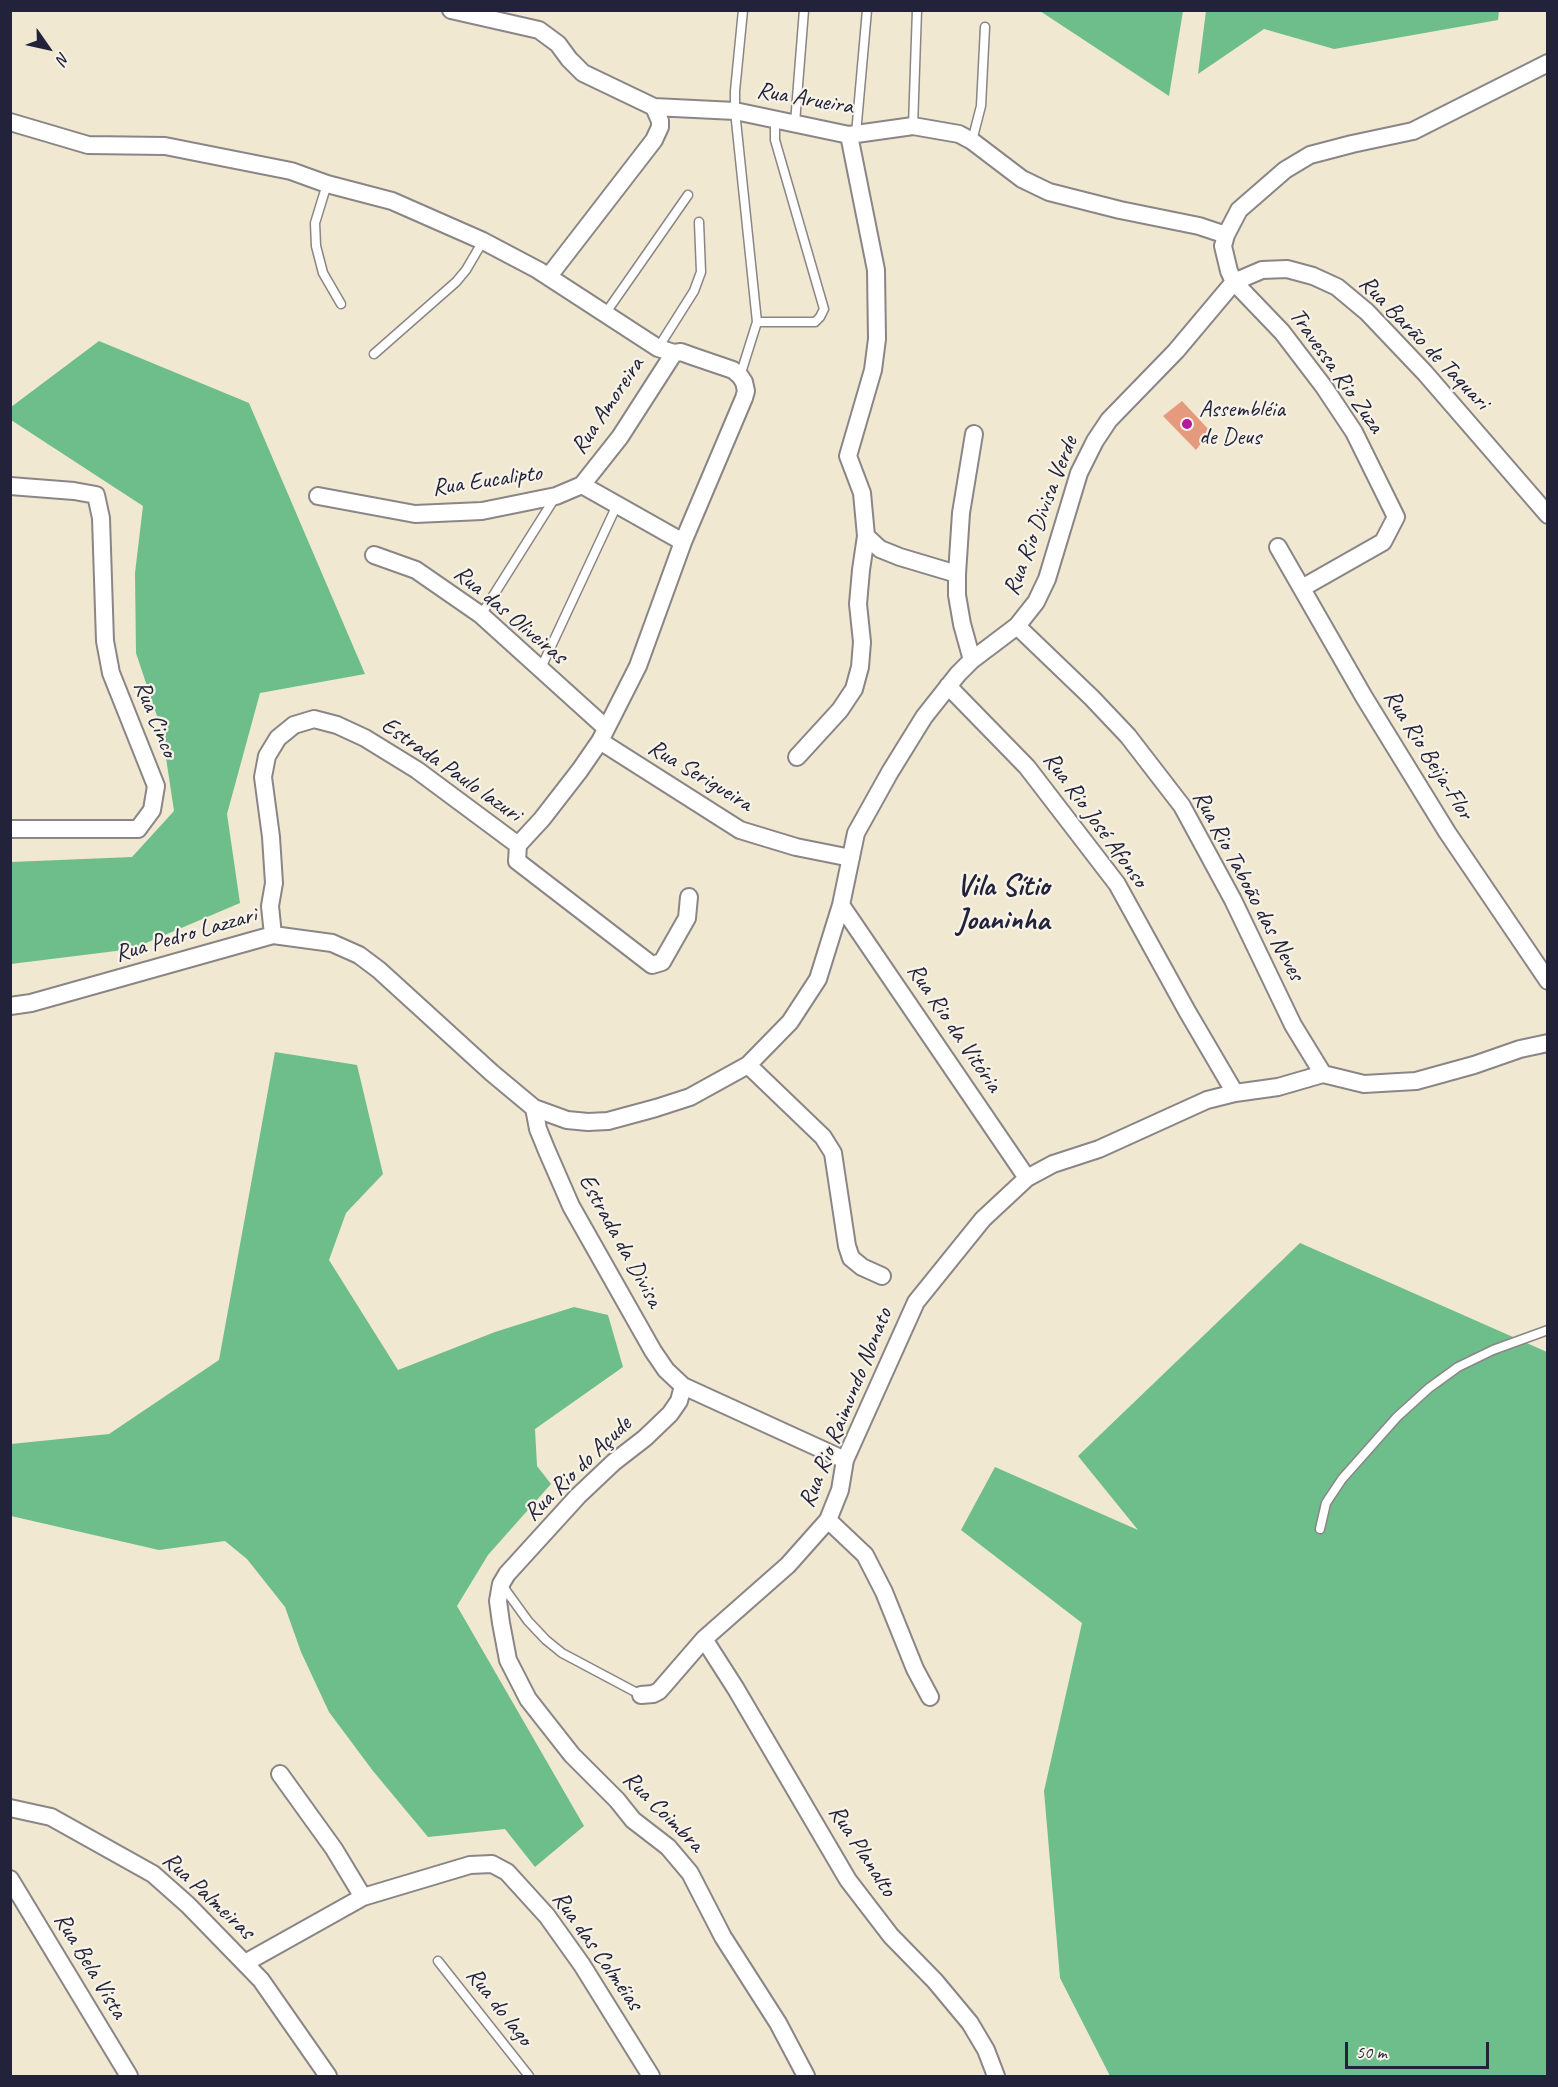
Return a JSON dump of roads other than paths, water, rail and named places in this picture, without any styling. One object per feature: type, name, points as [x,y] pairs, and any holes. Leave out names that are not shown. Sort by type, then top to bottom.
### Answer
[{"type":"street","name":"Rua Arueira","points":[[451,10],[539,30],[558,44],[583,73],[654,107],[735,111],[852,134],[913,126],[958,134],[972,141],[1022,179],[1049,192],[1120,210],[1199,226],[1226,235]]},
{"type":"street","points":[[1234,282],[1223,246],[1226,235],[1239,210],[1285,170],[1310,155],[1413,131],[1548,63]]},
{"type":"street","points":[[549,276],[654,140],[660,128],[660,121],[654,107]]},
{"type":"street","points":[[10,122],[88,145],[165,146],[291,171],[327,184],[392,201],[483,241],[549,276],[658,348],[674,353],[681,352],[733,370],[740,376],[746,391],[744,398],[683,542],[638,666],[603,734],[573,778],[518,845],[517,861],[652,965],[662,962],[687,918],[689,897]]},
{"type":"street","points":[[796,757],[840,710],[854,689],[860,667],[862,642],[858,604],[866,536],[862,494],[848,456],[873,370],[877,339],[876,270],[852,134]]},
{"type":"street","name":"Rua Barão de Taquari","points":[[1234,282],[1262,270],[1287,269],[1313,276],[1337,287],[1367,312],[1425,374],[1548,515]]},
{"type":"street","name":"Travessa Rio Zuza","points":[[1234,282],[1282,332],[1330,396],[1354,432],[1396,517],[1383,542],[1302,588]]},
{"type":"street","name":"Rua Rio Divisa Verde","points":[[534,1108],[567,1120],[608,1121],[690,1097],[748,1065],[790,1022],[818,979],[841,905],[856,833],[878,792],[924,717],[948,686],[972,660],[1017,626],[1036,602],[1047,579],[1079,473],[1095,441],[1109,420],[1176,351],[1234,282]]},
{"type":"street","name":"Rua Amoreira","points":[[582,485],[620,436],[674,353]]},
{"type":"street","points":[[972,660],[962,624],[957,595],[957,574],[961,513],[974,434]]},
{"type":"street","points":[[582,485],[683,542]]},
{"type":"street","name":"Rua Eucalipto","points":[[318,496],[415,514],[482,511],[556,496],[582,485]]},
{"type":"street","name":"Rua Cinco","points":[[10,486],[96,495],[101,518],[107,652],[111,673],[156,786],[152,810],[138,829],[10,829]]},
{"type":"street","points":[[866,536],[880,549],[957,574]]},
{"type":"street","name":"Rua Rio Beija-Flor","points":[[1278,548],[1364,697],[1447,832],[1548,981]]},
{"type":"street","name":"Rua das Oliveiras","points":[[374,555],[416,570],[481,615],[603,734]]},
{"type":"street","name":"Rua Rio Taboão das Neves","points":[[1017,626],[1128,736],[1182,806],[1233,900],[1293,1025],[1323,1074]]},
{"type":"street","name":"Rua Rio José Afonso","points":[[948,686],[1027,766],[1117,884],[1186,1011],[1235,1093]]},
{"type":"street","name":"Estrada Paulo lazuri","points":[[273,935],[270,906],[274,883],[272,837],[263,777],[267,756],[278,738],[294,725],[314,719],[337,725],[365,738],[417,770],[518,845]]},
{"type":"street","name":"Rua Serigueira","points":[[603,734],[686,798],[740,830],[796,846],[851,858]]},
{"type":"street","name":"Rua Rio da Vitória","points":[[841,905],[1027,1178]]},
{"type":"street","name":"Rua Pedro Lazzari","points":[[10,1006],[32,1003],[273,935],[332,943],[359,955],[379,970],[534,1108]]},
{"type":"street","name":"Rua Rio Raimundo Nonato","points":[[641,1695],[659,1691],[704,1639],[788,1565],[828,1521],[840,1490],[845,1460],[916,1302],[983,1219],[1027,1178],[1053,1164],[1099,1149],[1207,1100],[1235,1093],[1278,1087],[1323,1074],[1364,1084],[1416,1081],[1520,1049],[1548,1043]]},
{"type":"street","points":[[748,1065],[823,1137],[833,1153],[847,1246],[851,1258],[862,1267],[882,1276]]},
{"type":"street","name":"Estrada da Divisa","points":[[534,1108],[547,1151],[571,1206],[653,1351],[666,1370],[683,1386]]},
{"type":"street","points":[[683,1386],[845,1460]]},
{"type":"street","name":"Rua Rio do Açude","points":[[501,1584],[514,1566],[578,1496],[670,1414],[679,1401],[683,1386]]},
{"type":"street","points":[[828,1521],[865,1555],[884,1592],[915,1670],[930,1697]]},
{"type":"street","name":"Rua Coimbra","points":[[501,1584],[498,1601],[508,1660],[528,1699],[572,1755],[617,1800],[633,1820],[668,1847],[690,1873],[723,1937],[778,2023],[806,2076]]},
{"type":"street","name":"Rua Planalto","points":[[704,1639],[736,1689],[848,1880],[891,1936],[936,1981],[970,2024],[986,2050],[996,2076]]},
{"type":"street","points":[[245,1964],[363,1897],[334,1849],[280,1774]]},
{"type":"street","name":"Rua Palmeiras","points":[[10,1808],[51,1817],[153,1874],[188,1905],[261,1980],[328,2076]]},
{"type":"street","name":"Rua das Colméias","points":[[363,1897],[458,1868],[481,1864],[492,1864],[507,1872],[547,1916],[582,1965],[651,2076]]},
{"type":"street","name":"Rua Bela Vista","points":[[10,1879],[129,2076]]},
{"type":"lane","points":[[740,376],[757,322],[735,111],[743,10]]},
{"type":"lane","points":[[795,123],[804,10]]},
{"type":"lane","points":[[852,134],[867,10]]},
{"type":"lane","points":[[913,126],[917,10]]},
{"type":"lane","points":[[972,141],[980,115],[985,27]]},
{"type":"lane","points":[[757,322],[815,322],[824,309],[775,140],[775,118]]},
{"type":"lane","points":[[327,184],[315,223],[316,246],[323,273],[341,304]]},
{"type":"lane","points":[[605,314],[688,195]]},
{"type":"lane","points":[[658,348],[694,291],[701,272],[699,222]]},
{"type":"lane","points":[[374,354],[456,282],[483,241]]},
{"type":"lane","points":[[481,615],[556,496]]},
{"type":"lane","points":[[540,671],[618,505]]},
{"type":"lane","points":[[1320,1529],[1326,1503],[1342,1479],[1397,1417],[1429,1388],[1458,1367],[1493,1350],[1548,1330]]},
{"type":"lane","points":[[501,1584],[528,1621],[562,1653],[641,1695]]},
{"type":"lane","name":"Rua do lago","points":[[438,1961],[529,2076]]},
{"type":"place","name":"Assembléia de Deus","points":[[1187,424]]},
{"type":"district","name":"Vila Sítio Joaninha","points":[[1003,904]]}]
